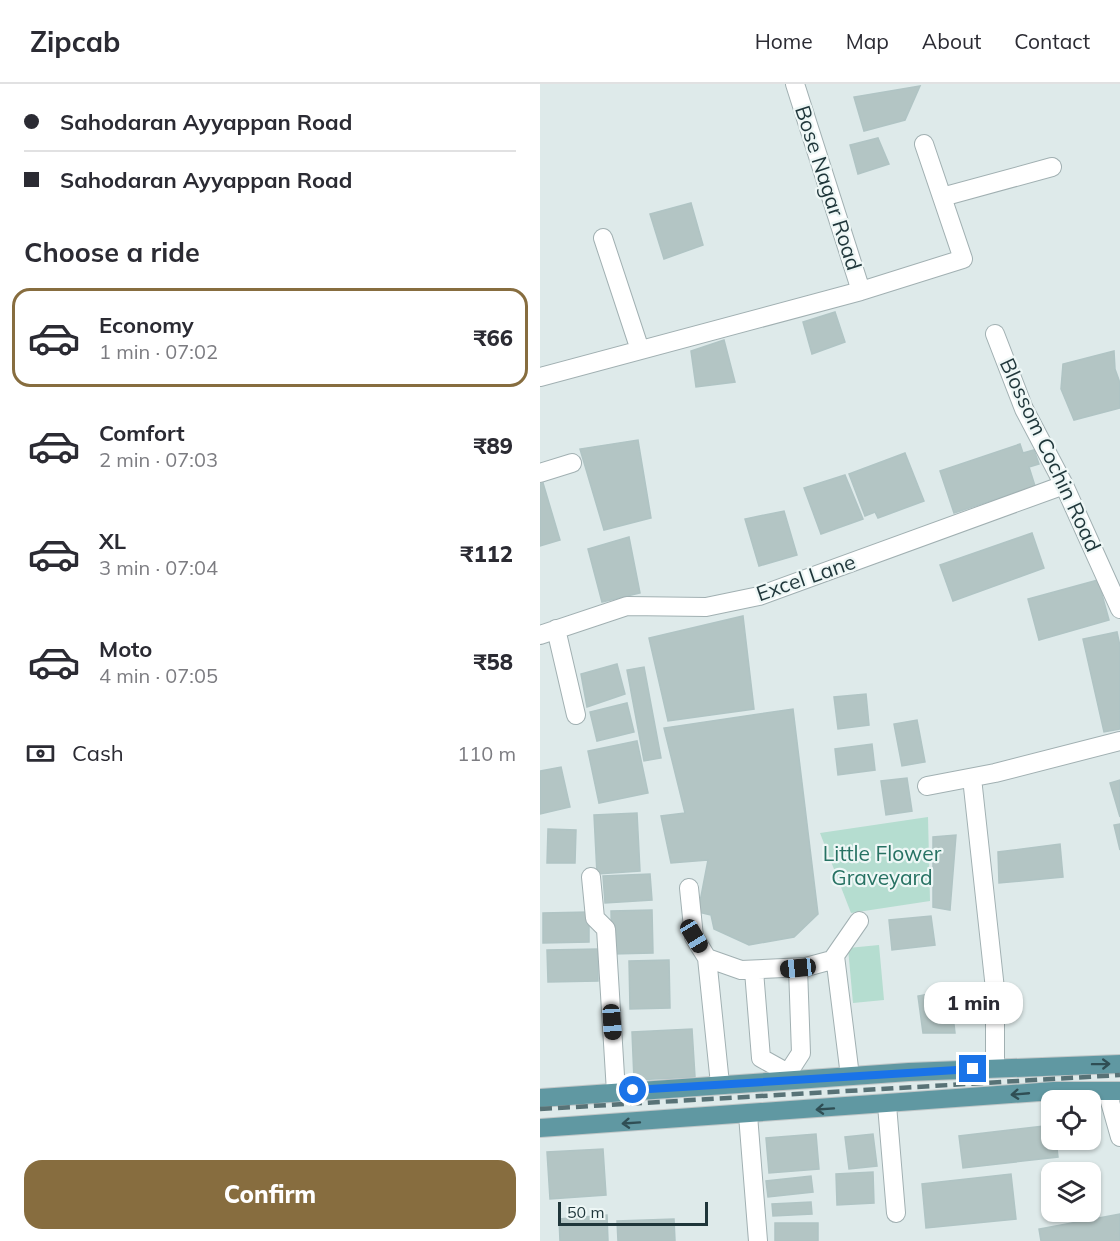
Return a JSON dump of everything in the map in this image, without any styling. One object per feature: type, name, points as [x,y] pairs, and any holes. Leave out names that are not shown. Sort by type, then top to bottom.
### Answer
[{"type":"main road","points":[[540,1098],[720,1084],[788,1076],[850,1076],[995,1067],[1120,1064]]},
{"type":"main road","points":[[540,1128],[748,1115],[1054,1091],[1113,1091]]},
{"type":"street","name":"Bose Nagar Road","points":[[795,84],[861,291]]},
{"type":"street","points":[[540,377],[861,291],[963,259],[924,144]]},
{"type":"street","points":[[942,196],[1052,167]]},
{"type":"street","points":[[603,238],[640,350]]},
{"type":"street","name":"Blossom Cochin Road","points":[[995,334],[1024,409],[1064,485],[1120,609]]},
{"type":"street","points":[[540,473],[572,463]]},
{"type":"street","name":"Excel Lane","points":[[548,632],[627,606],[706,607],[759,596],[1064,485]]},
{"type":"street","points":[[548,632],[576,715]]},
{"type":"street","points":[[927,786],[1120,741]]},
{"type":"street","points":[[972,777],[995,989],[995,1067]]},
{"type":"street","points":[[591,877],[595,918],[606,928],[616,1092]]},
{"type":"street","points":[[689,888],[694,936],[707,958],[720,1084]]},
{"type":"street","points":[[707,958],[741,970],[754,971],[798,968],[832,960],[859,921]]},
{"type":"street","points":[[835,956],[850,1076]]},
{"type":"street","points":[[754,971],[761,1058],[788,1076],[801,1053],[798,968]]},
{"type":"street","points":[[1113,1091],[1120,1137]]},
{"type":"street","points":[[887,1104],[896,1213]]},
{"type":"street","points":[[748,1115],[758,1241]]},
{"type":"green space","name":"Little Flower Graveyard","points":[[928,817],[930,901],[851,913],[820,833]]},
{"type":"green space","points":[[879,945],[884,1000],[853,1003],[848,948]]},
{"type":"building","points":[[920,86],[905,120],[864,131],[854,97]]},
{"type":"building","points":[[878,138],[889,164],[858,174],[850,145]]},
{"type":"building","points":[[691,203],[703,245],[664,259],[650,214]]},
{"type":"building","points":[[835,312],[845,342],[812,354],[803,322]]},
{"type":"building","points":[[724,340],[735,382],[696,387],[691,351]]},
{"type":"building","points":[[1114,351],[1115,369],[1120,383],[1120,408],[1074,420],[1061,389],[1063,364]]},
{"type":"building","points":[[638,440],[651,518],[604,530],[580,449]]},
{"type":"building","points":[[1020,444],[1023,453],[1034,450],[1039,464],[1029,467],[1035,486],[954,513],[940,471]]},
{"type":"building","points":[[905,453],[924,501],[878,518],[875,512],[865,516],[849,474]]},
{"type":"building","points":[[845,475],[863,519],[821,534],[804,488]]},
{"type":"building","points":[[543,483],[560,540],[540,546],[540,484]]},
{"type":"building","points":[[784,511],[797,555],[759,566],[745,519]]},
{"type":"building","points":[[1032,533],[1044,568],[953,601],[940,565]]},
{"type":"building","points":[[629,537],[640,593],[602,602],[588,549]]},
{"type":"building","points":[[1098,580],[1109,620],[1039,640],[1028,599]]},
{"type":"building","points":[[743,616],[754,709],[668,721],[649,638]]},
{"type":"building","points":[[1117,632],[1120,646],[1120,729],[1104,732],[1083,639]]},
{"type":"building","points":[[617,664],[625,694],[587,707],[581,674]]},
{"type":"building","points":[[644,667],[661,758],[644,761],[627,670]]},
{"type":"building","points":[[866,694],[869,725],[838,729],[834,697]]},
{"type":"building","points":[[627,703],[634,732],[597,741],[590,712]]},
{"type":"building","points":[[793,709],[818,914],[794,937],[749,945],[714,929],[711,915],[698,912],[708,860],[671,863],[661,816],[685,813],[664,728]]},
{"type":"building","points":[[917,720],[925,762],[902,766],[894,724]]},
{"type":"building","points":[[637,741],[648,793],[599,803],[588,751]]},
{"type":"building","points":[[872,744],[875,770],[838,775],[835,749]]},
{"type":"building","points":[[561,767],[570,807],[540,814],[540,771]]},
{"type":"building","points":[[907,778],[912,811],[886,815],[881,781]]},
{"type":"building","points":[[1120,780],[1120,817],[1110,783]]},
{"type":"building","points":[[637,813],[640,871],[597,874],[594,815]]},
{"type":"building","points":[[1120,824],[1120,850],[1114,825]]},
{"type":"building","points":[[548,829],[576,830],[575,863],[547,863]]},
{"type":"building","points":[[956,835],[950,910],[933,907],[933,837]]},
{"type":"building","points":[[1060,844],[1063,877],[999,883],[998,852]]},
{"type":"building","points":[[650,874],[652,900],[605,903],[603,876]]},
{"type":"building","points":[[652,910],[653,953],[612,954],[611,911]]},
{"type":"building","points":[[589,912],[589,942],[543,943],[543,913]]},
{"type":"building","points":[[931,916],[935,945],[892,950],[889,920]]},
{"type":"building","points":[[598,949],[598,981],[548,982],[547,950]]},
{"type":"building","points":[[669,960],[670,1008],[630,1009],[629,961]]},
{"type":"building","points":[[950,990],[955,1033],[923,1033],[918,996]]},
{"type":"building","points":[[692,1029],[695,1077],[634,1080],[632,1032]]},
{"type":"building","points":[[1041,1126],[1041,1150],[1057,1150],[1058,1157],[963,1168],[959,1136]]},
{"type":"building","points":[[816,1134],[819,1169],[769,1173],[766,1138]]},
{"type":"building","points":[[873,1134],[877,1166],[849,1169],[845,1137]]},
{"type":"building","points":[[603,1149],[606,1195],[550,1199],[547,1152]]},
{"type":"building","points":[[873,1172],[874,1203],[837,1205],[836,1174]]},
{"type":"building","points":[[1011,1174],[1016,1219],[926,1228],[922,1184]]},
{"type":"building","points":[[811,1176],[813,1192],[768,1197],[766,1181]]},
{"type":"building","points":[[811,1202],[812,1214],[773,1216],[772,1204]]},
{"type":"building","points":[[1120,1214],[1120,1241],[1041,1241],[1039,1229],[1077,1222],[1101,1222],[1101,1218]]},
{"type":"building","points":[[607,1215],[608,1241],[560,1241],[559,1219]]},
{"type":"building","points":[[674,1219],[675,1241],[618,1241],[617,1221]]},
{"type":"building","points":[[775,1223],[818,1223],[818,1241],[775,1241]]},
{"type":"railway","points":[[540,1109],[1120,1075]]},
{"type":"route","points":[[633,1090],[973,1069]]}]
